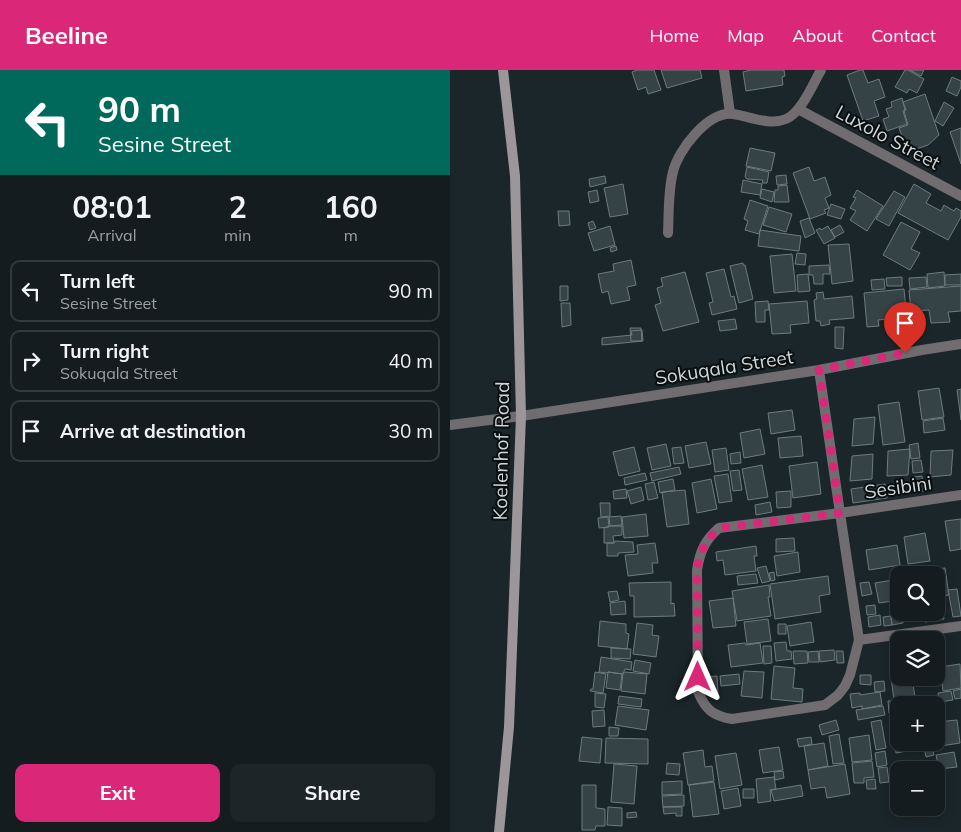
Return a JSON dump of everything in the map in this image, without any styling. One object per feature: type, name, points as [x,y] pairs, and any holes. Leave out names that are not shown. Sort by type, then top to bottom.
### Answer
[{"type":"main road","name":"Koelenhof Road","points":[[500,832],[509,727],[521,416],[515,176],[503,70]]},
{"type":"street","points":[[724,70],[730,113]]},
{"type":"street","points":[[668,233],[670,185],[674,169],[681,154],[704,124],[715,117],[730,113],[762,120],[775,121],[786,119],[798,109],[821,70]]},
{"type":"street","name":"Luxolo Street","points":[[798,109],[961,196]]},
{"type":"street","name":"Sokuqala Street","points":[[450,425],[521,416],[819,370],[961,344]]},
{"type":"street","points":[[819,370],[859,640],[961,626]]},
{"type":"street","name":"Sesibini","points":[[859,640],[850,675],[845,686],[838,696],[825,705],[732,719],[722,718],[713,713],[704,704],[698,692],[697,570],[700,553],[711,535],[720,528],[961,495]]},
{"type":"building","points":[[637,70],[654,70],[661,90],[648,94],[646,87],[638,90],[632,72]]},
{"type":"building","points":[[661,70],[700,70],[702,78],[667,88]]},
{"type":"building","points":[[751,70],[784,70],[785,76],[782,77],[783,85],[746,91],[743,72]]},
{"type":"building","points":[[863,70],[868,83],[879,79],[885,97],[874,101],[879,116],[863,121],[847,75]]},
{"type":"building","points":[[905,70],[924,79],[917,93],[909,89],[907,93],[895,87]]},
{"type":"building","points":[[910,70],[924,70],[921,76]]},
{"type":"building","points":[[952,77],[961,81],[961,87],[957,96],[946,91]]},
{"type":"building","points":[[925,94],[939,135],[928,145],[908,152],[899,128],[908,125],[903,102]]},
{"type":"building","points":[[902,98],[907,124],[887,131],[883,119],[889,117],[886,109],[892,107],[891,102]]},
{"type":"building","points":[[944,102],[954,108],[943,126],[935,121]]},
{"type":"building","points":[[961,128],[961,164],[950,132]]},
{"type":"building","points":[[750,148],[775,153],[771,171],[746,166]]},
{"type":"building","points":[[747,167],[769,172],[767,183],[762,183],[763,180],[747,179],[745,177]]},
{"type":"building","points":[[809,167],[814,181],[825,177],[831,195],[825,198],[829,208],[824,210],[826,213],[810,219],[793,173]]},
{"type":"building","points":[[786,175],[787,184],[777,185],[776,176]]},
{"type":"building","points":[[605,176],[606,183],[590,187],[589,179]]},
{"type":"building","points":[[743,180],[762,184],[760,195],[741,192]]},
{"type":"building","points":[[623,184],[628,214],[610,217],[604,188]]},
{"type":"building","points":[[914,184],[931,194],[926,203],[941,211],[944,205],[954,211],[956,208],[961,211],[961,217],[948,240],[898,213]]},
{"type":"building","points":[[787,185],[789,202],[774,202],[775,190],[778,190],[778,186]]},
{"type":"building","points":[[762,189],[774,192],[772,202],[760,198]]},
{"type":"building","points":[[597,190],[599,201],[590,203],[588,192]]},
{"type":"building","points":[[857,190],[883,206],[867,231],[850,220],[856,211],[850,208],[856,198],[853,197]]},
{"type":"building","points":[[894,191],[905,197],[889,226],[876,219]]},
{"type":"building","points":[[750,200],[768,206],[759,234],[745,230],[748,221],[744,219]]},
{"type":"building","points":[[831,204],[845,209],[841,219],[827,215]]},
{"type":"building","points":[[769,207],[792,214],[786,232],[763,225]]},
{"type":"building","points":[[558,211],[569,211],[570,225],[559,226]]},
{"type":"building","points":[[809,218],[815,233],[805,238],[800,221]]},
{"type":"building","points":[[593,221],[596,228],[590,230],[588,223]]},
{"type":"building","points":[[901,222],[920,232],[911,249],[920,253],[910,270],[883,255]]},
{"type":"building","points":[[840,225],[844,232],[835,237],[831,230]]},
{"type":"building","points":[[610,226],[615,245],[594,251],[588,233]]},
{"type":"building","points":[[828,226],[835,238],[824,244],[816,230],[820,228],[821,230]]},
{"type":"building","points":[[760,230],[801,236],[799,251],[758,246]]},
{"type":"building","points":[[849,244],[853,281],[832,284],[828,245]]},
{"type":"building","points":[[616,246],[617,250],[611,252],[610,248]]},
{"type":"building","points":[[797,253],[806,254],[805,265],[795,264]]},
{"type":"building","points":[[792,254],[796,291],[774,293],[770,256]]},
{"type":"building","points":[[631,260],[636,285],[627,287],[630,300],[611,304],[608,291],[602,293],[598,274],[614,271],[613,264]]},
{"type":"building","points":[[743,263],[753,299],[739,303],[730,266]]},
{"type":"building","points":[[829,265],[830,274],[823,274],[823,284],[814,284],[813,275],[809,275],[809,266]]},
{"type":"building","points":[[724,269],[731,297],[734,296],[737,309],[712,315],[709,303],[713,302],[706,273]]},
{"type":"building","points":[[685,272],[699,322],[663,331],[655,305],[661,303],[657,288],[663,286],[661,278]]},
{"type":"building","points":[[944,272],[945,286],[928,288],[927,274]]},
{"type":"building","points":[[808,274],[810,291],[798,292],[797,275]]},
{"type":"building","points":[[961,274],[961,285],[945,285],[945,275]]},
{"type":"building","points":[[902,277],[902,286],[887,286],[886,278]]},
{"type":"building","points":[[926,277],[927,287],[910,289],[909,278]]},
{"type":"building","points":[[884,279],[885,289],[872,290],[871,280]]},
{"type":"building","points":[[560,286],[568,286],[568,300],[560,301]]},
{"type":"building","points":[[961,286],[961,311],[948,312],[950,322],[931,323],[929,310],[911,311],[909,290]]},
{"type":"building","points":[[904,289],[906,311],[887,313],[887,319],[878,320],[879,326],[867,327],[864,293]]},
{"type":"building","points":[[823,292],[824,299],[852,296],[854,318],[829,320],[830,324],[821,326],[820,321],[816,321],[814,300],[817,299],[816,293]]},
{"type":"building","points":[[768,301],[769,310],[765,310],[765,322],[756,322],[755,302]]},
{"type":"building","points":[[807,301],[809,323],[790,325],[791,333],[772,334],[769,304]]},
{"type":"building","points":[[561,303],[570,303],[571,325],[562,327]]},
{"type":"building","points":[[735,319],[737,329],[720,331],[718,321]]},
{"type":"building","points":[[835,327],[844,327],[843,349],[835,348]]},
{"type":"building","points":[[630,328],[641,328],[642,341],[631,341]]},
{"type":"building","points":[[642,330],[643,341],[602,345],[602,338],[632,335],[631,331]]},
{"type":"building","points":[[939,388],[944,417],[922,420],[918,391]]},
{"type":"building","points":[[961,389],[961,420],[957,390]]},
{"type":"building","points":[[899,402],[905,442],[883,445],[878,405]]},
{"type":"building","points":[[792,410],[795,430],[771,434],[768,413]]},
{"type":"building","points":[[875,417],[873,444],[852,446],[854,419]]},
{"type":"building","points":[[943,418],[945,430],[924,433],[923,421]]},
{"type":"building","points":[[760,429],[765,454],[744,458],[740,433]]},
{"type":"building","points":[[801,436],[803,456],[780,458],[778,438]]},
{"type":"building","points":[[706,442],[711,464],[689,468],[685,446]]},
{"type":"building","points":[[918,443],[920,458],[911,459],[909,445]]},
{"type":"building","points":[[666,444],[671,466],[652,470],[647,448]]},
{"type":"building","points":[[634,447],[640,471],[619,476],[613,452]]},
{"type":"building","points":[[681,447],[684,463],[674,464],[672,448]]},
{"type":"building","points":[[726,448],[729,470],[715,472],[712,450]]},
{"type":"building","points":[[910,449],[908,475],[887,476],[888,451]]},
{"type":"building","points":[[953,450],[951,475],[930,477],[931,451]]},
{"type":"building","points":[[740,452],[741,463],[731,464],[730,454]]},
{"type":"building","points":[[873,454],[872,479],[850,481],[852,456]]},
{"type":"building","points":[[921,460],[923,472],[913,473],[912,461]]},
{"type":"building","points":[[817,462],[821,494],[793,498],[789,466]]},
{"type":"building","points":[[762,465],[768,497],[748,500],[742,469]]},
{"type":"building","points":[[679,467],[681,474],[652,481],[650,473]]},
{"type":"building","points":[[739,470],[742,490],[733,491],[730,471]]},
{"type":"building","points":[[645,473],[647,480],[625,485],[624,478]]},
{"type":"building","points":[[728,474],[732,501],[719,503],[714,476]]},
{"type":"building","points":[[922,476],[924,491],[916,492],[913,477]]},
{"type":"building","points":[[673,479],[675,490],[660,493],[658,482]]},
{"type":"building","points":[[711,479],[717,509],[697,513],[692,483]]},
{"type":"building","points":[[654,482],[658,498],[648,500],[645,484]]},
{"type":"building","points":[[885,484],[887,498],[853,503],[851,489]]},
{"type":"building","points":[[641,487],[644,500],[631,504],[627,491]]},
{"type":"building","points":[[626,489],[627,498],[614,499],[613,491]]},
{"type":"building","points":[[685,490],[689,524],[667,527],[662,492]]},
{"type":"building","points":[[791,491],[791,507],[777,508],[776,492]]},
{"type":"building","points":[[770,502],[772,512],[756,515],[755,505]]},
{"type":"building","points":[[600,503],[610,503],[610,516],[601,517]]},
{"type":"building","points":[[646,514],[648,536],[624,538],[622,517]]},
{"type":"building","points":[[621,516],[622,525],[610,526],[609,517]]},
{"type":"building","points":[[608,517],[609,527],[599,528],[598,518]]},
{"type":"building","points":[[961,519],[961,549],[950,551],[945,521]]},
{"type":"building","points":[[622,526],[622,535],[613,536],[614,543],[604,543],[604,528]]},
{"type":"building","points":[[925,533],[930,561],[908,564],[904,537]]},
{"type":"building","points":[[794,538],[795,551],[776,552],[776,539]]},
{"type":"building","points":[[615,541],[633,542],[634,552],[618,553],[618,556],[607,556],[607,543],[614,543]]},
{"type":"building","points":[[655,543],[658,563],[652,563],[653,573],[628,576],[625,555],[638,554],[637,545]]},
{"type":"building","points":[[897,545],[900,565],[869,570],[866,550]]},
{"type":"building","points":[[756,546],[757,556],[754,556],[756,571],[725,575],[723,560],[717,561],[716,552]]},
{"type":"building","points":[[798,552],[800,572],[777,576],[774,556]]},
{"type":"building","points":[[766,566],[770,581],[762,583],[757,568]]},
{"type":"building","points":[[945,568],[949,595],[945,596]]},
{"type":"building","points":[[774,572],[775,580],[771,581],[769,573]]},
{"type":"building","points":[[756,574],[758,583],[738,585],[737,576]]},
{"type":"building","points":[[828,576],[830,594],[819,596],[821,612],[775,619],[770,584]]},
{"type":"building","points":[[890,580],[890,601],[879,603],[875,583]]},
{"type":"building","points":[[671,582],[671,604],[674,603],[675,616],[634,617],[634,596],[630,596],[629,583]]},
{"type":"building","points":[[869,582],[872,594],[862,596],[860,583]]},
{"type":"building","points":[[769,585],[770,597],[768,597],[771,616],[737,621],[732,591]]},
{"type":"building","points":[[957,589],[961,616],[953,617],[948,590]]},
{"type":"building","points":[[617,591],[619,600],[610,602],[608,592]]},
{"type":"building","points":[[733,598],[736,626],[713,628],[709,601]]},
{"type":"building","points":[[625,601],[626,614],[611,615],[610,603]]},
{"type":"building","points":[[875,605],[876,614],[867,615],[866,606]]},
{"type":"building","points":[[880,615],[881,625],[869,627],[868,617]]},
{"type":"building","points":[[890,616],[892,625],[884,626],[883,617]]},
{"type":"building","points":[[768,619],[771,641],[747,644],[744,622]]},
{"type":"building","points":[[600,621],[626,624],[626,633],[629,634],[627,649],[598,646]]},
{"type":"building","points":[[891,621],[903,621],[903,623],[892,625]]},
{"type":"building","points":[[811,622],[814,642],[790,646],[787,626]]},
{"type":"building","points":[[637,623],[653,625],[652,635],[659,636],[656,657],[633,654]]},
{"type":"building","points":[[778,624],[786,624],[786,634],[778,634]]},
{"type":"building","points":[[786,642],[787,651],[791,651],[792,659],[776,661],[774,643]]},
{"type":"building","points":[[745,643],[746,645],[760,643],[763,663],[731,667],[728,645]]},
{"type":"building","points":[[763,646],[771,646],[772,663],[764,664]]},
{"type":"building","points":[[611,648],[631,649],[630,659],[611,658]]},
{"type":"building","points":[[834,650],[835,660],[820,662],[819,651]]},
{"type":"building","points":[[793,651],[807,651],[808,663],[794,664]]},
{"type":"building","points":[[818,651],[819,662],[809,662],[808,652]]},
{"type":"building","points":[[836,651],[843,651],[844,663],[837,663]]},
{"type":"building","points":[[601,657],[632,662],[631,670],[625,669],[623,674],[599,672]]},
{"type":"building","points":[[635,660],[651,663],[649,674],[633,671]]},
{"type":"building","points":[[960,664],[961,688],[943,691],[942,686],[945,686],[945,666]]},
{"type":"building","points":[[774,666],[795,668],[793,688],[803,689],[802,702],[771,699]]},
{"type":"building","points":[[744,671],[764,672],[762,698],[741,696]]},
{"type":"building","points":[[595,672],[606,674],[603,693],[590,691],[593,689]]},
{"type":"building","points":[[608,672],[622,674],[620,690],[606,688]]},
{"type":"building","points":[[623,673],[647,674],[645,694],[621,691]]},
{"type":"building","points":[[739,674],[740,684],[721,686],[720,676]]},
{"type":"building","points":[[860,675],[871,675],[871,685],[860,684]]},
{"type":"building","points":[[717,676],[718,695],[708,695],[707,677]]},
{"type":"building","points":[[884,681],[885,691],[875,692],[874,682]]},
{"type":"building","points":[[892,686],[913,686],[915,696],[893,696]]},
{"type":"building","points":[[961,689],[961,698],[955,699],[953,691]]},
{"type":"building","points":[[951,691],[953,700],[945,701],[945,696],[938,696],[938,693]]},
{"type":"building","points":[[880,692],[882,705],[862,709],[862,706],[852,708],[850,694],[860,693],[860,695]]},
{"type":"building","points":[[595,693],[606,694],[604,708],[595,707]]},
{"type":"building","points":[[619,696],[642,699],[641,707],[618,704]]},
{"type":"building","points":[[888,701],[890,701],[889,713]]},
{"type":"building","points":[[618,706],[649,710],[646,730],[615,725]]},
{"type":"building","points":[[883,706],[885,715],[858,720],[856,710]]},
{"type":"building","points":[[604,710],[605,726],[593,727],[592,711]]},
{"type":"building","points":[[836,720],[839,730],[822,735],[819,725]]},
{"type":"building","points":[[881,720],[886,748],[876,750],[871,722]]},
{"type":"building","points":[[957,720],[960,743],[945,745],[945,721]]},
{"type":"building","points":[[609,727],[619,728],[618,736],[609,736]]},
{"type":"building","points":[[839,734],[844,763],[833,764],[829,736]]},
{"type":"building","points":[[869,735],[872,760],[852,762],[849,738]]},
{"type":"building","points":[[582,737],[602,739],[600,763],[579,761]]},
{"type":"building","points":[[811,737],[812,744],[799,747],[797,739]]},
{"type":"building","points":[[606,738],[648,739],[648,764],[605,763]]},
{"type":"building","points":[[824,743],[828,766],[808,770],[804,746]]},
{"type":"building","points":[[779,747],[783,770],[763,773],[759,750]]},
{"type":"building","points":[[703,750],[705,767],[712,766],[714,781],[688,785],[683,753]]},
{"type":"building","points":[[885,751],[887,765],[877,767],[875,753]]},
{"type":"building","points":[[925,751],[933,751],[934,755],[926,757]]},
{"type":"building","points":[[954,752],[957,767],[945,768],[945,761],[937,761],[936,755]]},
{"type":"building","points":[[736,753],[742,785],[720,789],[715,756]]},
{"type":"building","points":[[872,761],[874,777],[864,778],[864,783],[854,783],[852,763]]},
{"type":"building","points":[[667,763],[680,764],[679,775],[666,774]]},
{"type":"building","points":[[614,764],[637,766],[634,804],[611,802]]},
{"type":"building","points":[[845,764],[850,794],[827,798],[825,787],[811,789],[808,770]]},
{"type":"building","points":[[887,767],[889,782],[880,783],[878,768]]},
{"type":"building","points":[[783,771],[784,778],[775,780],[774,772]]},
{"type":"building","points":[[774,777],[776,789],[770,790],[771,801],[758,803],[756,779]]},
{"type":"building","points":[[875,779],[876,789],[867,789],[866,780]]},
{"type":"building","points":[[682,781],[682,794],[662,795],[662,782]]},
{"type":"building","points":[[714,782],[719,814],[693,817],[689,785]]},
{"type":"building","points":[[582,785],[596,785],[596,808],[605,809],[605,826],[596,826],[595,830],[582,830]]},
{"type":"building","points":[[801,785],[803,796],[774,801],[771,790]]},
{"type":"building","points":[[738,788],[741,806],[724,809],[721,791]]},
{"type":"building","points":[[743,789],[754,789],[754,798],[743,798]]},
{"type":"building","points":[[684,795],[684,806],[663,807],[662,796]]},
{"type":"building","points":[[608,807],[622,808],[622,826],[607,825]]},
{"type":"building","points":[[663,807],[682,807],[682,816],[676,816],[676,813],[664,814]]},
{"type":"building","points":[[636,812],[637,817],[627,818],[627,813]]},
{"type":"route","points":[[698,677],[697,570],[700,553],[705,543],[720,528],[840,513],[819,370],[905,353]]}]
